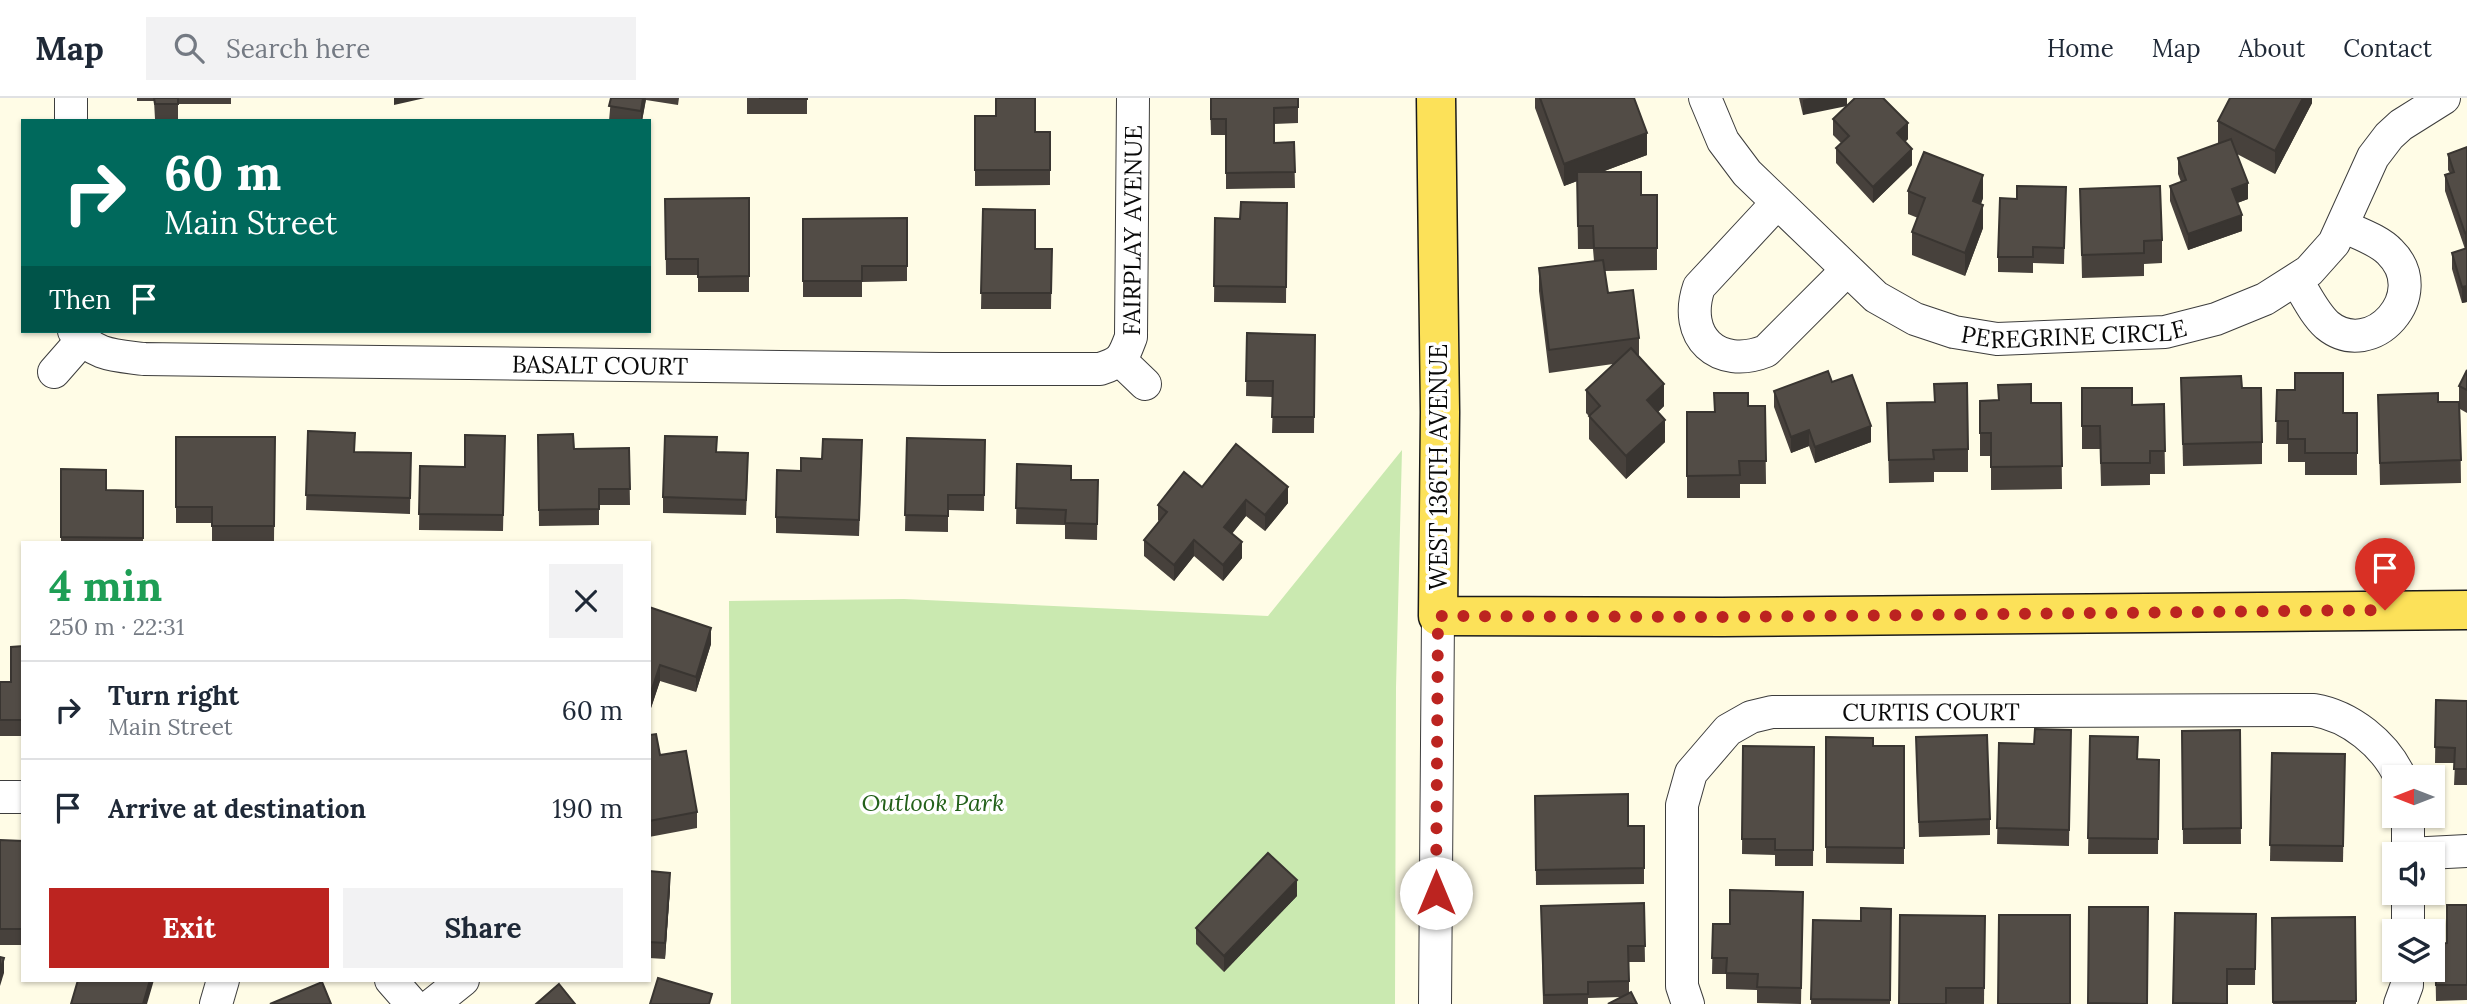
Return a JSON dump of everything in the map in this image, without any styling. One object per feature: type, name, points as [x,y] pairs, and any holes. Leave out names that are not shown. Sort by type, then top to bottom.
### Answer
[{"type":"main road","name":"WEST 136TH AVENUE","points":[[1436,98],[1440,412],[1438,616]]},
{"type":"main road","points":[[1438,616],[1722,617],[2467,610]]},
{"type":"street","points":[[71,98],[71,119]]},
{"type":"street","name":"FAIRPLAY AVENUE","points":[[1120,360],[1131,337],[1133,98]]},
{"type":"street","name":"PEREGRINE CIRCLE","points":[[1705,98],[1723,141],[1747,173],[1875,297],[1915,319],[1954,332],[1997,339],[2165,332],[2216,319],[2264,299],[2297,281],[2334,243],[2373,157],[2389,136],[2401,125],[2444,98]]},
{"type":"street","points":[[1777,203],[1699,287],[1694,303],[1694,318],[1702,338],[1708,344],[1732,357],[1750,357],[1766,351],[1847,270]]},
{"type":"street","points":[[2297,281],[2320,317],[2330,327],[2346,334],[2361,335],[2381,329],[2395,316],[2403,300],[2404,282],[2400,265],[2389,251],[2343,226]]},
{"type":"street","points":[[54,372],[78,336]]},
{"type":"street","name":"BASALT COURT","points":[[78,336],[103,354],[144,359],[942,369],[1100,369],[1120,360]]},
{"type":"street","points":[[1120,360],[1145,384]]},
{"type":"street","name":"WEST 136TH AVENUE","points":[[1435,1004],[1438,616]]},
{"type":"street","name":"CURTIS COURT","points":[[1688,1004],[1682,986],[1682,805],[1691,773],[1703,756],[1728,730],[1751,717],[1772,712],[2314,709],[2355,726],[2377,744],[2392,765]]},
{"type":"street","points":[[0,797],[21,797]]},
{"type":"street","points":[[2445,852],[2467,851]]},
{"type":"street","points":[[216,1004],[222,982]]},
{"type":"street","points":[[393,982],[412,1004]]},
{"type":"street","points":[[433,1004],[460,982]]},
{"type":"street","points":[[2400,1004],[2407,982]]},
{"type":"green space","name":"Outlook Park","points":[[1402,450],[1396,688],[1395,1004],[731,1004],[729,601],[904,599],[1268,616]]},
{"type":"building","points":[[154,98],[178,98],[178,104],[155,104]]},
{"type":"building","points":[[611,98],[643,98],[641,111],[609,106]]},
{"type":"building","points":[[996,98],[1035,98],[1035,132],[1050,132],[1050,170],[975,170],[975,116],[996,116]]},
{"type":"building","points":[[1211,98],[1298,98],[1298,107],[1274,108],[1274,143],[1294,142],[1295,172],[1226,173],[1226,119],[1211,119]]},
{"type":"building","points":[[1540,98],[1634,98],[1647,133],[1564,164]]},
{"type":"building","points":[[1855,98],[1883,98],[1908,123],[1897,133],[1912,149],[1873,187],[1836,148],[1849,136],[1833,119]]},
{"type":"building","points":[[2230,98],[2303,98],[2275,151],[2218,121]]},
{"type":"building","points":[[2231,139],[2248,183],[2232,189],[2242,215],[2188,234],[2170,186],[2186,180],[2178,158]]},
{"type":"building","points":[[2467,147],[2465,233],[2445,175],[2454,172],[2448,154]]},
{"type":"building","points":[[1924,152],[1983,175],[1973,201],[1983,205],[1965,253],[1912,232],[1925,198],[1908,191]]},
{"type":"building","points":[[1577,172],[1641,172],[1641,195],[1657,195],[1657,248],[1594,248],[1593,226],[1578,226]]},
{"type":"building","points":[[2017,186],[2066,187],[2064,248],[2033,247],[2033,257],[1998,257],[2000,198],[2017,199]]},
{"type":"building","points":[[2160,186],[2162,240],[2144,241],[2144,253],[2082,255],[2080,189]]},
{"type":"building","points":[[749,198],[749,276],[698,277],[698,259],[666,259],[665,199]]},
{"type":"building","points":[[1241,202],[1287,203],[1286,287],[1214,286],[1215,218],[1240,219]]},
{"type":"building","points":[[983,209],[1035,210],[1035,249],[1052,249],[1051,293],[981,293]]},
{"type":"building","points":[[907,218],[907,266],[862,266],[862,281],[803,281],[803,219]]},
{"type":"building","points":[[2467,248],[2467,286],[2462,287],[2452,253]]},
{"type":"building","points":[[1603,260],[1608,293],[1633,290],[1639,338],[1549,350],[1539,268]]},
{"type":"building","points":[[1247,333],[1315,335],[1314,417],[1272,417],[1273,381],[1246,381]]},
{"type":"building","points":[[1631,348],[1664,384],[1647,400],[1665,420],[1626,456],[1589,416],[1600,406],[1586,390]]},
{"type":"building","points":[[2467,370],[2467,390],[2459,386]]},
{"type":"building","points":[[1828,371],[1832,382],[1852,375],[1871,426],[1815,447],[1809,430],[1791,437],[1774,391]]},
{"type":"building","points":[[2295,373],[2343,373],[2343,413],[2357,413],[2357,453],[2305,453],[2305,439],[2288,439],[2288,421],[2276,421],[2277,390],[2295,390]]},
{"type":"building","points":[[2241,376],[2242,388],[2261,388],[2262,442],[2183,444],[2181,378]]},
{"type":"building","points":[[1967,383],[1968,449],[1933,450],[1934,459],[1889,460],[1887,403],[1935,402],[1934,384]]},
{"type":"building","points":[[2031,384],[2031,403],[2061,403],[2062,466],[1991,467],[1991,433],[1980,433],[1980,401],[1999,400],[1998,385]]},
{"type":"building","points":[[2082,388],[2132,388],[2132,405],[2164,404],[2165,451],[2150,451],[2150,463],[2101,463],[2100,426],[2082,426]]},
{"type":"building","points":[[1714,393],[1748,393],[1748,406],[1765,406],[1766,461],[1739,461],[1740,475],[1687,476],[1687,412],[1715,412]]},
{"type":"building","points":[[2438,393],[2438,402],[2459,402],[2461,460],[2380,463],[2378,395]]},
{"type":"building","points":[[308,431],[355,433],[354,452],[411,453],[410,498],[306,495]]},
{"type":"building","points":[[573,434],[574,449],[629,448],[630,489],[599,489],[599,509],[539,510],[538,435]]},
{"type":"building","points":[[465,435],[505,436],[503,515],[419,514],[420,466],[465,467]]},
{"type":"building","points":[[665,436],[717,437],[716,452],[748,453],[746,500],[663,497]]},
{"type":"building","points":[[176,437],[275,437],[274,526],[212,526],[212,507],[176,507]]},
{"type":"building","points":[[907,438],[985,440],[984,495],[948,495],[948,516],[905,515]]},
{"type":"building","points":[[823,439],[862,440],[859,520],[776,517],[777,470],[801,471],[801,458],[822,459]]},
{"type":"building","points":[[1236,444],[1288,487],[1265,515],[1246,500],[1224,527],[1242,542],[1223,565],[1194,540],[1174,565],[1144,540],[1167,512],[1158,505],[1184,472],[1202,487]]},
{"type":"building","points":[[1017,464],[1071,466],[1071,480],[1098,480],[1097,524],[1065,523],[1066,510],[1016,508]]},
{"type":"building","points":[[61,469],[106,470],[106,490],[143,491],[143,538],[61,537]]},
{"type":"building","points":[[651,608],[711,628],[696,677],[660,665],[651,692]]},
{"type":"building","points":[[21,646],[21,720],[0,720],[0,682],[11,682],[11,647]]},
{"type":"building","points":[[2436,700],[2467,701],[2467,769],[2454,769],[2455,748],[2435,747]]},
{"type":"building","points":[[2035,729],[2071,730],[2069,830],[1997,828],[1999,743],[2034,744]]},
{"type":"building","points":[[2240,730],[2241,828],[2183,829],[2182,731]]},
{"type":"building","points":[[656,734],[660,755],[686,751],[697,812],[651,821],[651,735]]},
{"type":"building","points":[[1987,735],[1990,819],[1919,822],[1916,737]]},
{"type":"building","points":[[2090,736],[2138,737],[2137,759],[2159,760],[2158,839],[2088,838]]},
{"type":"building","points":[[1826,737],[1873,738],[1873,746],[1904,746],[1904,848],[1826,847]]},
{"type":"building","points":[[1743,746],[1814,747],[1813,850],[1775,850],[1775,839],[1742,839]]},
{"type":"building","points":[[2272,753],[2345,754],[2343,846],[2270,845]]},
{"type":"building","points":[[1628,794],[1628,826],[1644,826],[1644,868],[1536,870],[1535,796]]},
{"type":"building","points":[[0,840],[21,841],[21,929],[0,929]]},
{"type":"building","points":[[1268,853],[1297,880],[1224,956],[1196,928]]},
{"type":"building","points":[[651,871],[670,873],[665,943],[651,942]]},
{"type":"building","points":[[1730,890],[1803,892],[1801,988],[1757,987],[1758,974],[1726,973],[1727,958],[1712,958],[1713,924],[1730,924]]},
{"type":"building","points":[[1644,903],[1645,946],[1628,946],[1629,981],[1588,982],[1588,994],[1544,995],[1541,906]]},
{"type":"building","points":[[2447,905],[2467,905],[2467,985],[2436,985],[2436,982],[2445,982]]},
{"type":"building","points":[[2089,907],[2148,907],[2147,1004],[2088,1003]]},
{"type":"building","points":[[1861,908],[1891,909],[1890,1000],[1811,999],[1813,920],[1861,921]]},
{"type":"building","points":[[2175,913],[2256,914],[2255,969],[2227,969],[2227,1004],[2173,1003]]},
{"type":"building","points":[[1900,915],[1985,916],[1984,988],[1946,988],[1946,1004],[1899,1004]]},
{"type":"building","points":[[1999,915],[2070,915],[2070,1004],[1998,1004]]},
{"type":"building","points":[[2355,917],[2356,1001],[2273,1002],[2272,918]]},
{"type":"building","points":[[658,978],[712,994],[709,1004],[650,1004]]},
{"type":"building","points":[[77,982],[149,982],[143,1004],[71,1004]]},
{"type":"building","points":[[322,982],[331,1004],[270,1004]]},
{"type":"building","points":[[559,984],[575,1004],[536,1004]]},
{"type":"building","points":[[1631,992],[1637,1004],[1608,1004]]},
{"type":"route","points":[[1436,893],[1438,616],[1722,617],[2385,610]]}]
